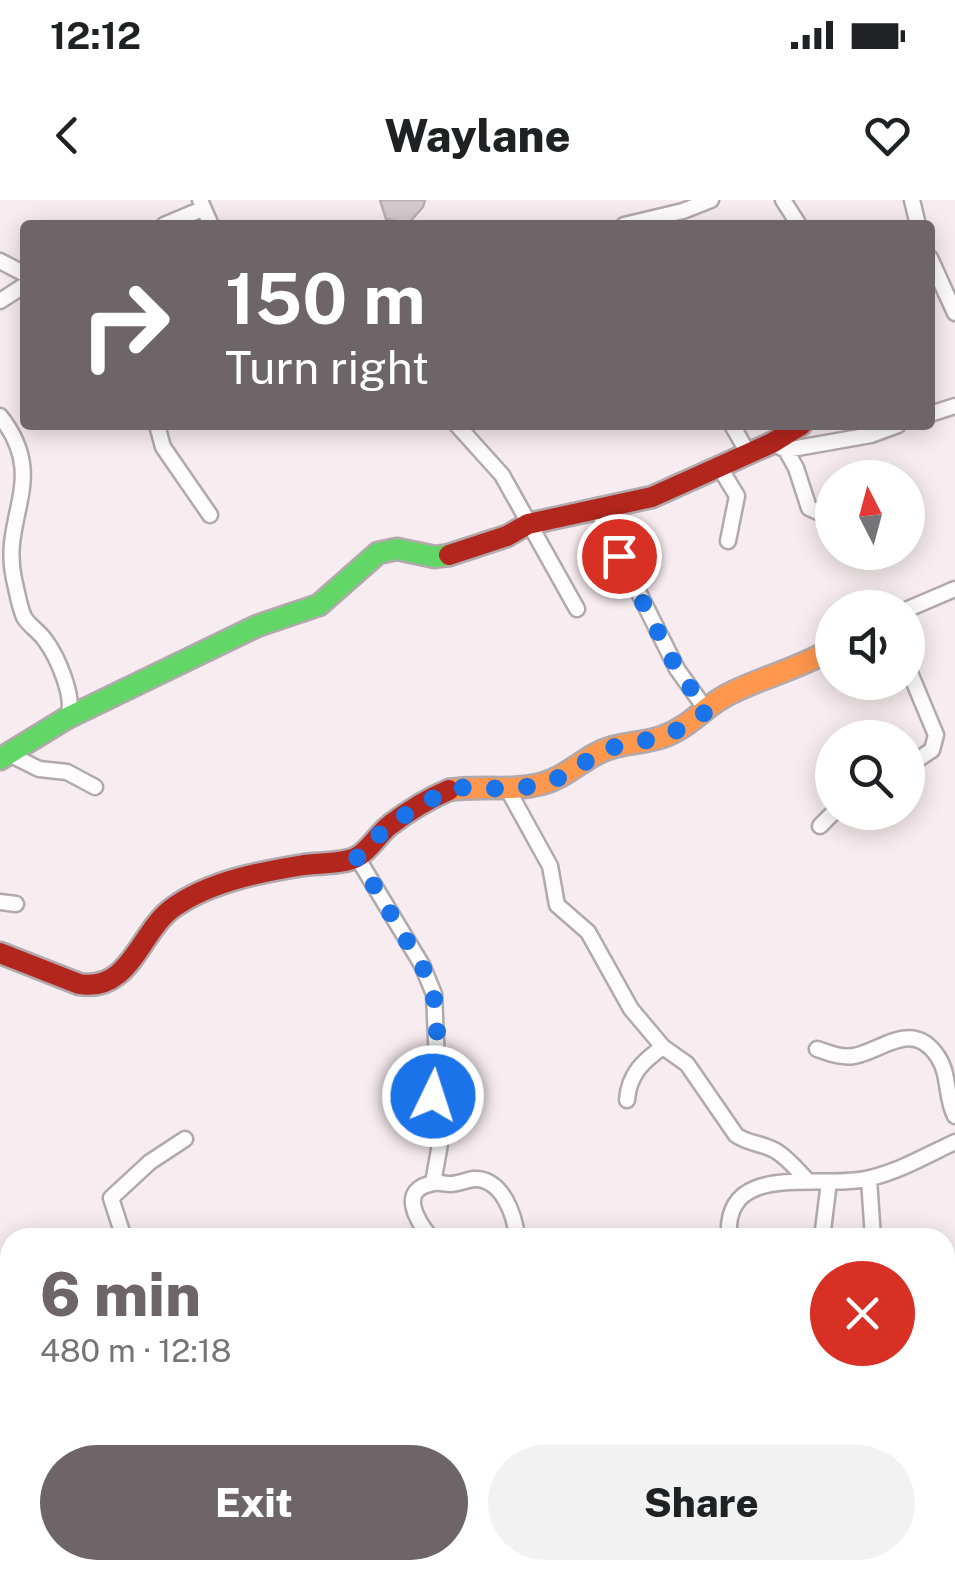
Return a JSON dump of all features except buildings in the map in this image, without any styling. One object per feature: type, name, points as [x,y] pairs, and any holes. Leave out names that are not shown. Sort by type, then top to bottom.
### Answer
[{"type":"street","points":[[647,220],[684,212],[711,200]]},
{"type":"street","points":[[173,220],[201,205]]},
{"type":"street","points":[[935,269],[955,313]]},
{"type":"street","points":[[0,416],[18,441],[23,463],[10,568],[24,617],[47,642],[67,687],[72,704],[68,718]]},
{"type":"street","points":[[159,430],[164,447],[210,516]]},
{"type":"street","points":[[462,430],[502,475],[577,608]]},
{"type":"street","points":[[735,430],[748,453]]},
{"type":"street","points":[[779,447],[796,430]]},
{"type":"street","points":[[5,756],[68,718],[257,626],[319,606],[378,552],[397,549],[451,555],[528,524],[652,498],[748,453],[883,430]]},
{"type":"street","points":[[779,447],[796,468],[809,508],[815,511]]},
{"type":"street","points":[[720,468],[737,496],[728,541]]},
{"type":"street","points":[[598,511],[677,669],[707,711]]},
{"type":"street","points":[[925,602],[955,589]]},
{"type":"street","points":[[0,953],[53,976],[91,986],[108,981],[127,968],[172,907],[213,886],[286,868],[357,857],[390,824],[447,790],[473,786],[508,790],[566,775],[600,752],[660,738],[686,726],[729,693],[815,659]]},
{"type":"street","points":[[921,700],[936,735],[932,750],[925,755]]},
{"type":"street","points":[[5,756],[39,769],[67,772],[95,787]]},
{"type":"street","points":[[508,790],[550,866],[557,905],[588,932],[631,1009],[663,1047],[686,1064],[736,1134],[745,1142],[782,1154],[808,1182]]},
{"type":"street","points":[[357,857],[422,965],[434,994],[437,1062],[433,1096],[440,1144],[434,1183]]},
{"type":"street","points":[[817,1049],[841,1057],[858,1056],[891,1040],[919,1042],[935,1051],[944,1068],[948,1103],[955,1116]]},
{"type":"street","points":[[628,1100],[630,1080],[644,1060],[663,1047]]},
{"type":"street","points":[[121,1228],[110,1198],[150,1162],[185,1138]]},
{"type":"street","points":[[729,1228],[733,1204],[763,1184],[869,1179],[955,1142]]},
{"type":"street","points":[[869,1179],[872,1228]]},
{"type":"street","points":[[425,1228],[412,1208],[418,1191],[434,1183],[485,1180],[509,1206],[515,1228]]},
{"type":"street","points":[[823,1228],[829,1182]]},
{"type":"traffic: fast","points":[[0,759],[67,718],[257,626],[319,605],[378,553],[397,549],[435,557],[449,555]]},
{"type":"traffic: slow","points":[[449,790],[518,788],[550,781],[609,748],[672,733],[724,697],[815,658]]},
{"type":"traffic: jam","points":[[449,555],[507,536],[528,524],[652,497],[793,430]]},
{"type":"traffic: jam","points":[[0,953],[79,984],[111,979],[133,958],[162,917],[188,898],[254,875],[357,857],[386,828],[449,790]]},
{"type":"route","points":[[433,1096],[437,1062],[430,980],[357,857],[390,824],[447,790],[460,786],[508,790],[542,784],[566,775],[600,752],[660,738],[707,711],[677,669],[619,556]]}]
